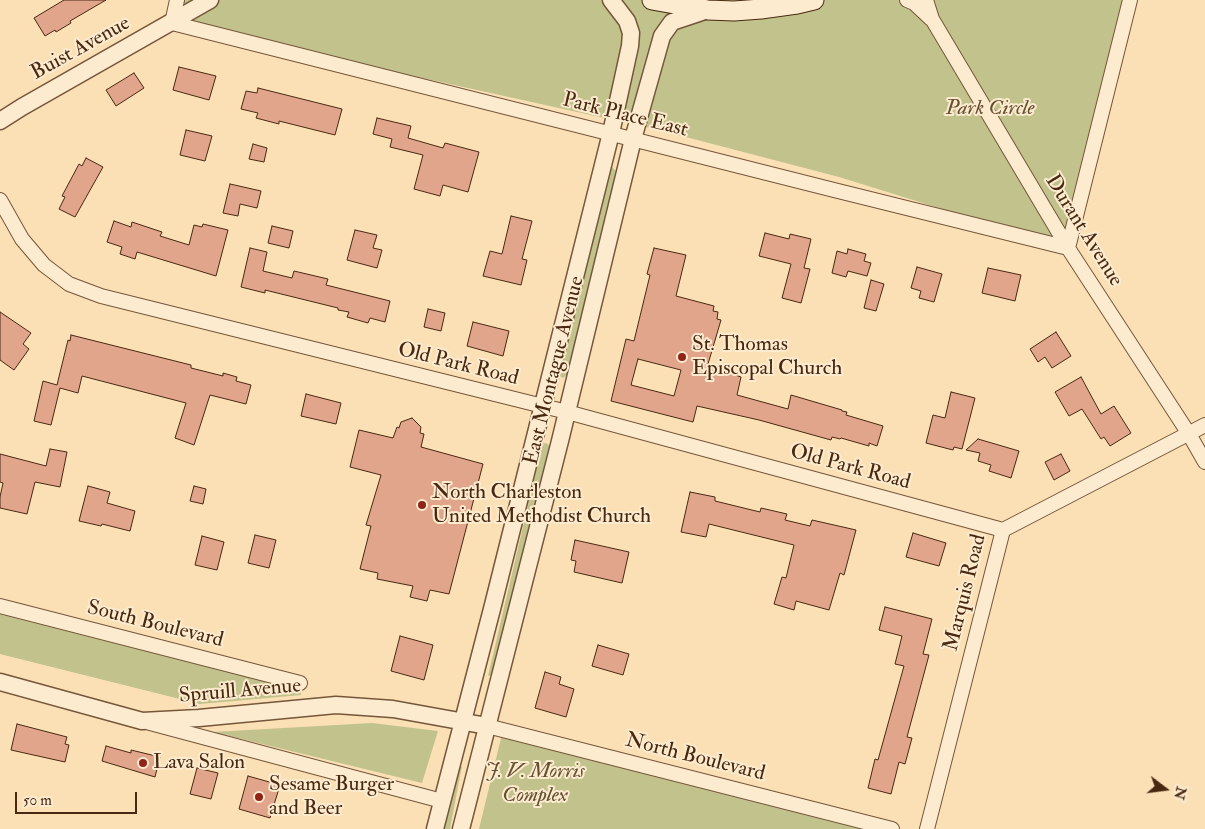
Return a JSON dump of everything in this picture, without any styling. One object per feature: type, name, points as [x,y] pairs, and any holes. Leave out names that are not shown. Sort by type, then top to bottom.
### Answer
[{"type":"main road","points":[[652,0],[708,10],[761,9],[814,0]]},
{"type":"street","points":[[172,23],[177,0]]},
{"type":"street","name":"Buist Avenue","points":[[0,121],[210,0]]},
{"type":"street","name":"East Montague Avenue","points":[[435,829],[611,133],[630,46],[631,32],[627,21],[611,0]]},
{"type":"street","name":"Durant Avenue","points":[[907,0],[914,3],[932,19]]},
{"type":"street","name":"Durant Avenue","points":[[926,0],[932,19],[1068,248],[1189,434],[1205,462]]},
{"type":"street","points":[[1068,248],[1130,0]]},
{"type":"street","name":"East Montague Avenue","points":[[461,829],[567,412],[633,139],[662,36],[672,22],[708,10]]},
{"type":"street","name":"Park Place East","points":[[172,23],[1068,248]]},
{"type":"street","name":"Old Park Road","points":[[0,200],[22,238],[44,264],[69,284],[101,296],[567,412],[1003,530]]},
{"type":"street","name":"Marquis Road","points":[[927,829],[1003,530],[1205,425]]},
{"type":"street","name":"South Boulevard","points":[[0,606],[300,683]]},
{"type":"street","name":"Spruill Avenue","points":[[0,682],[142,721],[200,718],[336,705],[394,709],[487,726]]},
{"type":"street","points":[[142,721],[442,802]]},
{"type":"street","name":"North Boulevard","points":[[487,726],[892,829]]},
{"type":"green space","name":"Park Circle","points":[[177,0],[1130,0],[1068,248],[839,177],[659,130],[172,23]]},
{"type":"green space","points":[[612,167],[617,172],[568,374],[563,378],[558,375],[606,168]]},
{"type":"green space","points":[[546,443],[550,446],[496,661],[491,675],[488,676],[541,450],[543,444]]},
{"type":"green space","points":[[0,612],[300,683],[301,695],[200,704],[0,654]]},
{"type":"green space","points":[[372,723],[438,731],[422,783],[213,732]]},
{"type":"green space","name":"J. V. Morris Complex","points":[[503,730],[892,829],[479,829]]},
{"type":"green space","points":[[458,764],[462,767],[450,829],[440,829]]},
{"type":"building","points":[[64,0],[106,0],[70,21],[71,23],[56,32],[55,30],[45,36],[34,18]]},
{"type":"building","points":[[179,67],[216,76],[209,100],[173,90]]},
{"type":"building","points":[[134,73],[144,88],[116,106],[106,90]]},
{"type":"building","points":[[258,88],[342,109],[335,135],[279,121],[279,124],[256,118],[258,113],[241,109],[246,91],[257,93]]},
{"type":"building","points":[[377,118],[411,126],[408,138],[443,148],[445,143],[479,152],[468,192],[443,185],[440,196],[414,189],[423,155],[390,147],[392,139],[373,134]]},
{"type":"building","points":[[186,130],[212,136],[205,161],[180,155]]},
{"type":"building","points":[[253,144],[267,148],[264,162],[249,159]]},
{"type":"building","points":[[86,158],[103,167],[75,217],[59,209],[65,197],[62,196],[79,164],[82,166]]},
{"type":"building","points":[[230,184],[261,191],[257,208],[240,204],[238,216],[223,213]]},
{"type":"building","points":[[511,216],[532,221],[522,259],[527,260],[521,285],[483,276],[490,251],[502,254]]},
{"type":"building","points":[[114,221],[131,227],[132,222],[162,232],[160,236],[189,245],[194,225],[202,227],[203,224],[228,230],[216,276],[137,252],[135,259],[120,254],[122,247],[107,242]]},
{"type":"building","points":[[272,226],[293,231],[289,248],[268,243]]},
{"type":"building","points":[[355,230],[377,235],[373,248],[382,250],[377,268],[347,260]]},
{"type":"building","points":[[765,233],[789,239],[790,234],[811,239],[804,268],[810,269],[801,303],[782,298],[791,264],[759,256]]},
{"type":"building","points":[[250,248],[267,252],[263,271],[292,278],[294,271],[328,279],[326,285],[390,301],[385,322],[370,318],[368,323],[347,317],[349,312],[338,310],[338,308],[265,290],[265,293],[241,287]]},
{"type":"building","points":[[654,248],[686,255],[676,296],[714,306],[713,311],[718,312],[717,319],[721,320],[708,364],[733,370],[732,374],[741,377],[737,395],[788,409],[791,395],[842,410],[847,412],[846,415],[883,426],[877,446],[869,443],[869,446],[841,438],[832,437],[831,440],[759,420],[697,406],[693,422],[611,401],[626,339],[634,341],[650,275],[647,274]],"holes":[[[638,359],[681,370],[674,396],[631,385]]]},
{"type":"building","points":[[848,249],[866,254],[864,261],[871,263],[867,276],[848,271],[846,277],[832,273],[837,251],[847,254]]},
{"type":"building","points":[[917,267],[942,274],[934,302],[919,298],[921,291],[911,288]]},
{"type":"building","points":[[988,268],[1021,275],[1015,301],[982,293]]},
{"type":"building","points":[[871,280],[884,284],[876,311],[864,308]]},
{"type":"building","points":[[428,309],[445,313],[441,331],[424,327]]},
{"type":"building","points":[[0,312],[31,333],[23,344],[29,349],[14,370],[0,360]]},
{"type":"building","points":[[473,322],[509,331],[503,356],[467,346]]},
{"type":"building","points":[[1056,332],[1071,356],[1052,368],[1045,357],[1038,362],[1030,349]]},
{"type":"building","points":[[71,335],[191,365],[191,368],[223,376],[223,373],[237,377],[236,381],[251,385],[246,404],[210,395],[194,445],[175,438],[186,403],[82,376],[78,393],[60,388],[51,425],[34,421],[43,381],[57,385],[68,340],[70,341]]},
{"type":"building","points":[[1081,377],[1101,414],[1114,406],[1131,433],[1110,446],[1104,437],[1101,439],[1082,409],[1069,416],[1055,392]]},
{"type":"building","points":[[951,392],[975,398],[962,449],[954,447],[953,450],[926,443],[933,415],[945,418]]},
{"type":"building","points":[[306,394],[341,403],[336,424],[301,416]]},
{"type":"building","name":"North Charleston United Methodist Church","points":[[412,418],[421,427],[420,433],[424,434],[421,447],[483,464],[449,594],[430,590],[427,601],[410,597],[413,586],[377,579],[378,573],[360,569],[371,526],[366,525],[381,475],[350,467],[359,430],[393,438],[401,422]]},
{"type":"building","points":[[978,439],[1019,451],[1011,478],[989,471],[991,465],[978,461],[980,453],[966,450]]},
{"type":"building","points":[[50,449],[67,452],[60,487],[35,482],[27,514],[0,508],[3,483],[0,482],[0,454],[46,466]]},
{"type":"building","points":[[1061,454],[1070,471],[1054,480],[1045,462]]},
{"type":"building","points":[[88,486],[110,492],[107,503],[135,511],[130,531],[79,521]]},
{"type":"building","points":[[194,486],[206,489],[203,504],[190,501]]},
{"type":"building","points":[[690,492],[715,497],[715,501],[760,512],[761,508],[787,514],[785,520],[810,526],[812,520],[856,530],[844,575],[840,573],[829,610],[796,601],[794,610],[774,604],[782,577],[786,578],[794,545],[709,524],[706,537],[681,532]]},
{"type":"building","points":[[913,533],[946,543],[939,566],[906,557]]},
{"type":"building","points":[[255,535],[276,540],[269,568],[248,563]]},
{"type":"building","points":[[202,536],[224,542],[217,570],[195,565]]},
{"type":"building","points":[[575,540],[629,552],[622,583],[574,572],[576,561],[571,560]]},
{"type":"building","points":[[885,607],[932,619],[923,654],[929,655],[907,737],[912,738],[905,764],[899,762],[891,794],[868,788],[875,759],[878,760],[904,666],[895,664],[902,636],[879,630]]},
{"type":"building","points":[[400,636],[433,645],[424,680],[391,671]]},
{"type":"building","points":[[598,645],[629,654],[623,675],[592,666]]},
{"type":"building","points":[[545,672],[561,677],[559,684],[574,689],[566,717],[535,708]]},
{"type":"building","points":[[17,724],[67,737],[65,744],[69,745],[65,762],[11,750]]},
{"type":"building","points":[[106,746],[131,753],[131,750],[160,757],[155,777],[102,761]]},
{"type":"building","points":[[197,768],[218,773],[211,799],[190,794]]},
{"type":"building","name":"Sesame Burger and Beer","points":[[248,776],[280,785],[270,818],[239,809]]},
{"type":"place","name":"St. Thomas Episcopal Church","points":[[682,357]]},
{"type":"place","name":"North Charleston United Methodist Church","points":[[422,505]]},
{"type":"place","name":"Lava Salon","points":[[143,763]]},
{"type":"place","name":"Sesame Burger and Beer","points":[[259,797]]}]
